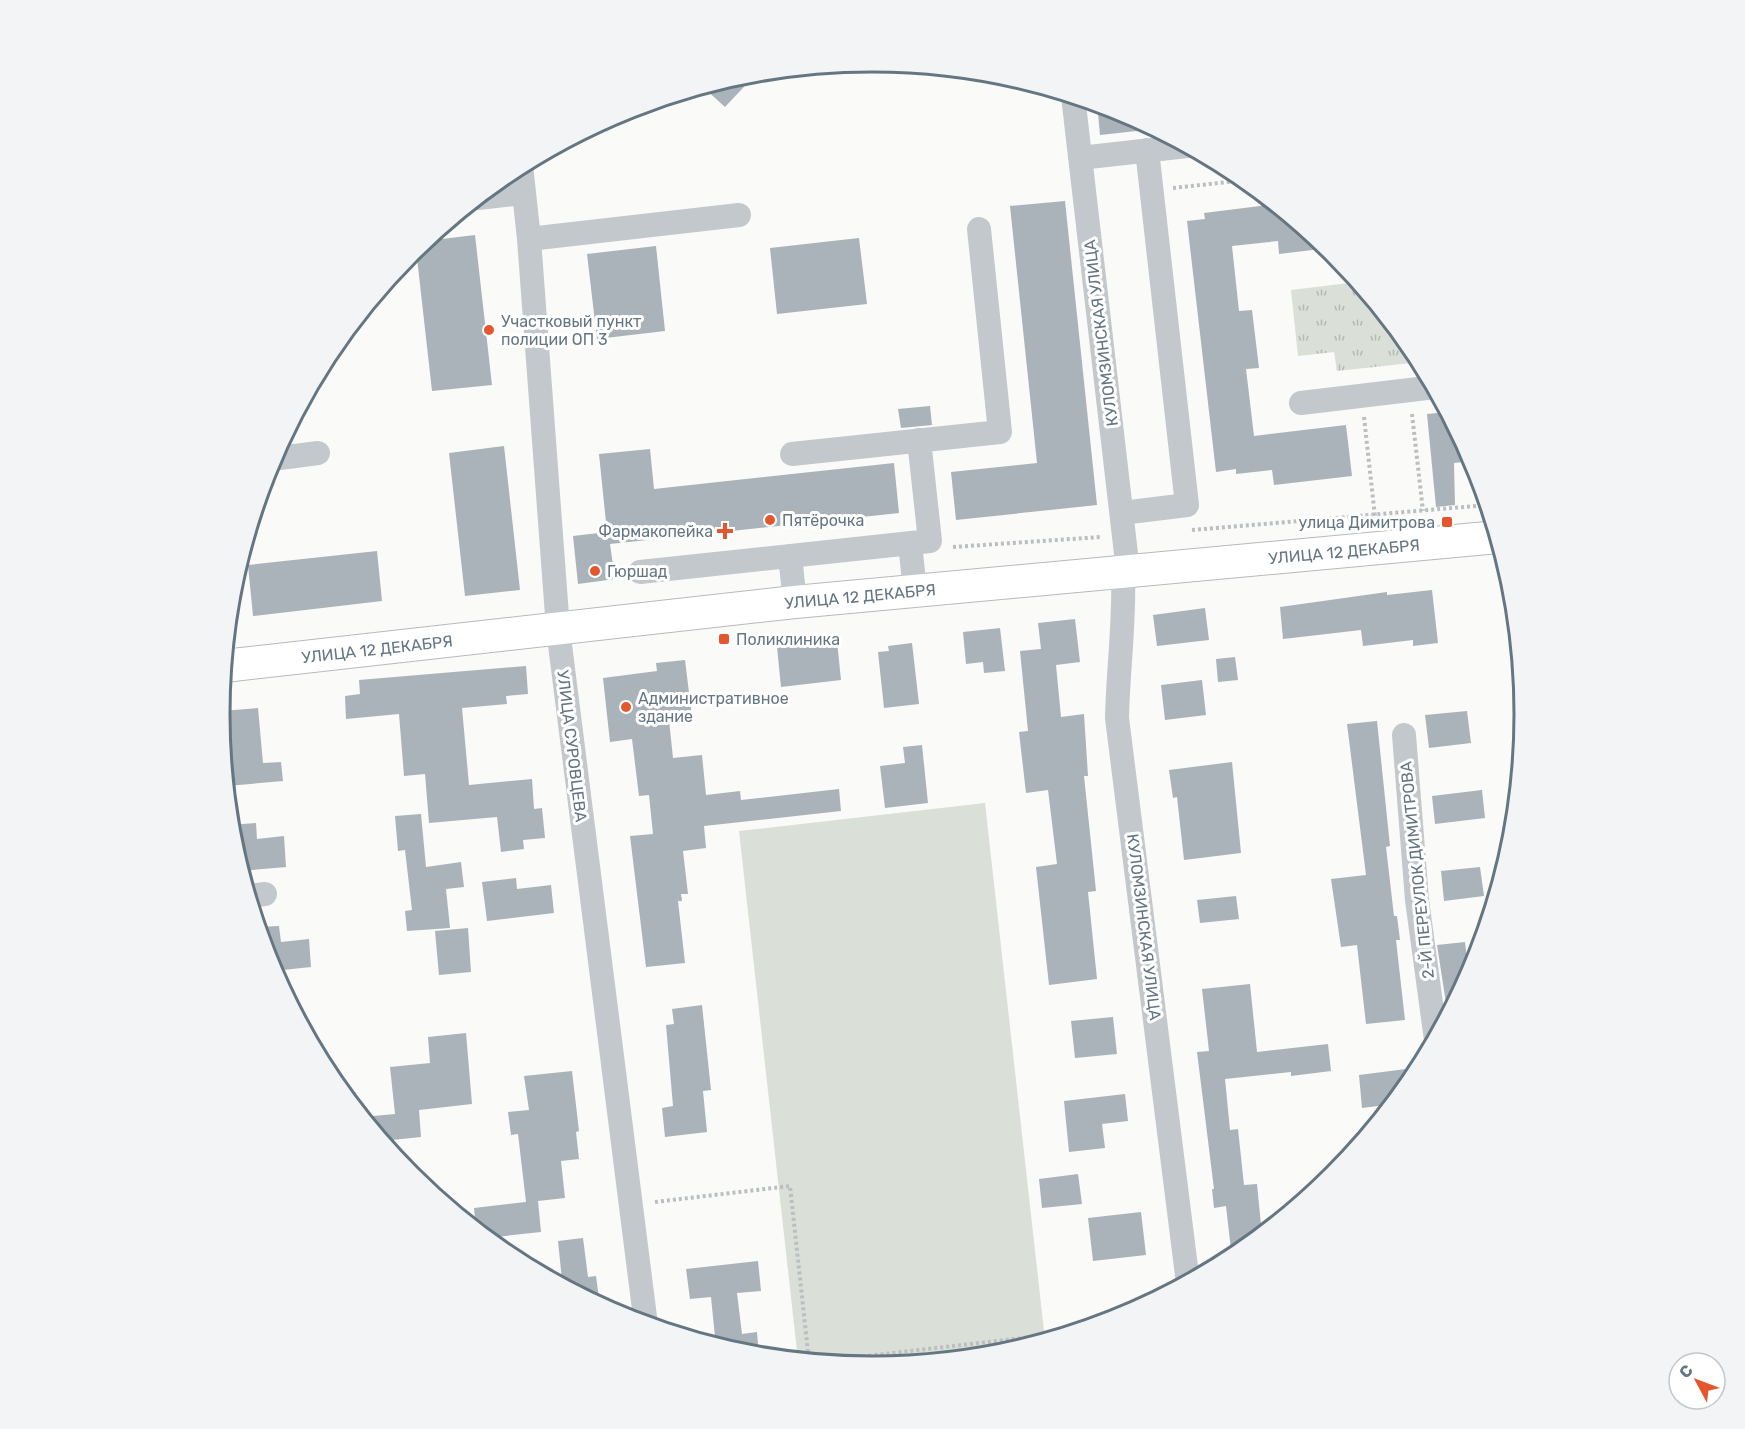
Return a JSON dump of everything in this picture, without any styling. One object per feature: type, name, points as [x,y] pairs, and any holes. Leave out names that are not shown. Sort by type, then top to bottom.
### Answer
[{"type":"main road","name":"УЛИЦА 12 ДЕКАБРЯ","points":[[232,665],[795,602],[1490,538]]},
{"type":"street","name":"КУЛОМЗИНСКАЯ УЛИЦА","points":[[1074,104],[1123,524],[1125,607],[1118,672],[1117,718],[1187,1275]]},
{"type":"street","points":[[1080,158],[1174,147]]},
{"type":"street","points":[[1123,524],[1188,505],[1147,150]]},
{"type":"street","name":"УЛИЦА СУРОВЦЕВА","points":[[522,176],[530,239],[558,629],[645,1315]]},
{"type":"street","points":[[493,196],[524,193]]},
{"type":"street","points":[[530,239],[739,215]]},
{"type":"street","points":[[792,454],[1000,432],[979,229]]},
{"type":"street","points":[[1301,403],[1426,388]]},
{"type":"street","points":[[915,591],[920,542],[919,440]]},
{"type":"street","points":[[284,457],[318,453]]},
{"type":"street","points":[[640,572],[920,542]]},
{"type":"street","points":[[790,556],[795,602]]},
{"type":"street","name":"2-Й ПЕРЕУЛОК ДИМИТРОВА","points":[[1404,735],[1417,900],[1434,1026]]},
{"type":"path","points":[[1152,191],[1231,182]]},
{"type":"path","points":[[1409,390],[1427,544]]},
{"type":"path","points":[[1362,396],[1379,548]]},
{"type":"path","points":[[1184,530],[1480,506]]},
{"type":"path","points":[[920,542],[945,547],[1123,524]]},
{"type":"path","points":[[631,1204],[790,1186],[808,1354]]},
{"type":"path","points":[[861,1357],[1031,1337]]},
{"type":"green space","points":[[1349,283],[1382,323],[1410,363],[1337,371],[1334,352],[1298,356],[1291,290]]},
{"type":"green space","points":[[985,803],[1044,1333],[991,1346],[902,1356],[830,1356],[797,1353],[739,831]]},
{"type":"building","points":[[747,84],[725,107],[710,93]]},
{"type":"building","points":[[1098,113],[1140,131],[1100,135]]},
{"type":"building","points":[[1065,201],[1097,505],[956,520],[951,472],[1037,463],[1010,206]]},
{"type":"building","points":[[1264,205],[1316,250],[1279,254],[1278,241],[1232,246],[1239,311],[1252,310],[1259,368],[1246,369],[1254,436],[1346,425],[1352,476],[1274,485],[1272,470],[1236,474],[1236,469],[1216,472],[1187,221],[1205,219],[1204,213]]},
{"type":"building","points":[[475,235],[492,385],[432,391],[417,261],[440,239]]},
{"type":"building","points":[[859,238],[867,304],[777,314],[770,248]]},
{"type":"building","points":[[656,246],[665,331],[597,339],[587,254]]},
{"type":"building","points":[[930,406],[932,425],[901,428],[898,409]]},
{"type":"building","points":[[1440,413],[1463,462],[1454,463],[1455,505],[1436,507],[1427,414]]},
{"type":"building","points":[[504,446],[520,590],[465,596],[449,453]]},
{"type":"building","points":[[650,449],[654,489],[894,463],[899,513],[610,544],[615,579],[578,584],[573,536],[607,532],[599,454]]},
{"type":"building","points":[[377,551],[382,601],[253,616],[248,565]]},
{"type":"building","points":[[1432,590],[1438,643],[1413,646],[1413,640],[1363,646],[1361,630],[1283,639],[1280,607],[1387,592],[1387,595]]},
{"type":"building","points":[[1205,608],[1209,640],[1157,646],[1153,615]]},
{"type":"building","points":[[1075,619],[1080,662],[1056,665],[1061,717],[1084,714],[1088,776],[1084,776],[1096,891],[1088,892],[1097,979],[1049,985],[1036,867],[1057,864],[1048,790],[1026,793],[1019,732],[1028,731],[1020,651],[1041,649],[1038,623]]},
{"type":"building","points":[[1000,628],[1005,671],[984,673],[983,662],[966,664],[963,632]]},
{"type":"building","points":[[837,641],[841,680],[781,687],[777,647]]},
{"type":"building","points":[[912,643],[919,704],[884,708],[878,652],[889,651],[888,646]]},
{"type":"building","points":[[1235,657],[1238,680],[1218,682],[1216,659]]},
{"type":"building","points":[[685,660],[692,717],[669,720],[673,758],[702,755],[706,795],[740,791],[741,800],[839,789],[841,811],[704,826],[706,848],[683,851],[688,894],[681,894],[682,901],[678,901],[685,963],[646,967],[630,836],[653,834],[649,795],[639,796],[632,739],[610,742],[603,678],[657,671],[656,663]]},
{"type":"building","points":[[526,666],[528,694],[506,696],[507,704],[462,708],[469,785],[532,779],[534,809],[542,808],[545,838],[523,840],[524,849],[501,852],[497,817],[429,823],[425,774],[404,776],[399,714],[346,719],[345,696],[360,694],[359,680]]},
{"type":"building","points":[[1202,680],[1206,715],[1165,720],[1161,685]]},
{"type":"building","points":[[258,708],[263,763],[281,762],[283,781],[234,785],[230,710]]},
{"type":"building","points":[[1467,711],[1471,743],[1429,748],[1425,715]]},
{"type":"building","points":[[1377,721],[1390,846],[1386,847],[1394,916],[1397,916],[1400,940],[1396,940],[1405,1020],[1366,1024],[1357,945],[1341,947],[1331,879],[1366,875],[1347,724]]},
{"type":"building","points":[[922,745],[928,803],[885,808],[880,766],[905,763],[903,747]]},
{"type":"building","points":[[1232,762],[1241,853],[1184,860],[1177,797],[1173,798],[1169,770]]},
{"type":"building","points":[[1482,790],[1485,818],[1435,824],[1432,796]]},
{"type":"building","points":[[421,814],[426,867],[461,862],[464,887],[446,889],[450,928],[407,931],[405,911],[412,910],[405,850],[398,851],[395,816]]},
{"type":"building","points":[[256,823],[257,839],[284,836],[286,867],[249,870],[239,824]]},
{"type":"building","points":[[1480,867],[1484,896],[1444,901],[1441,871]]},
{"type":"building","points":[[516,878],[517,889],[551,885],[554,913],[487,921],[482,882]]},
{"type":"building","points":[[1236,896],[1239,919],[1200,923],[1197,900]]},
{"type":"building","points":[[279,926],[281,942],[309,939],[311,967],[283,970],[266,927]]},
{"type":"building","points":[[468,928],[471,972],[439,975],[435,931]]},
{"type":"building","points":[[1465,942],[1467,958],[1446,1004],[1437,945]]},
{"type":"building","points":[[1250,984],[1257,1052],[1328,1044],[1331,1071],[1291,1076],[1291,1072],[1225,1079],[1230,1130],[1238,1129],[1244,1185],[1257,1184],[1261,1226],[1231,1248],[1226,1206],[1214,1208],[1212,1189],[1214,1189],[1197,1052],[1209,1051],[1202,989]]},
{"type":"building","points":[[702,1005],[711,1090],[703,1091],[707,1132],[665,1137],[662,1108],[673,1106],[666,1025],[674,1024],[672,1009]]},
{"type":"building","points":[[1113,1017],[1117,1054],[1075,1058],[1071,1021]]},
{"type":"building","points":[[466,1033],[472,1104],[419,1110],[421,1137],[391,1140],[371,1116],[395,1114],[390,1067],[430,1063],[428,1037]]},
{"type":"building","points":[[1406,1069],[1406,1072],[1382,1105],[1362,1108],[1359,1075]]},
{"type":"building","points":[[572,1071],[579,1131],[576,1132],[579,1159],[561,1161],[565,1198],[538,1201],[541,1232],[499,1237],[475,1219],[474,1208],[526,1202],[518,1134],[511,1135],[508,1112],[529,1110],[524,1076]]},
{"type":"building","points":[[1125,1094],[1128,1121],[1102,1124],[1105,1148],[1069,1152],[1064,1101]]},
{"type":"building","points":[[1078,1174],[1082,1204],[1042,1208],[1039,1179]]},
{"type":"building","points":[[1141,1212],[1146,1255],[1093,1261],[1088,1218]]},
{"type":"building","points":[[583,1238],[588,1277],[596,1276],[599,1296],[562,1277],[558,1241]]},
{"type":"building","points":[[758,1261],[761,1291],[737,1293],[742,1334],[757,1332],[758,1347],[715,1337],[711,1297],[690,1299],[686,1269]]},
{"type":"place","name":"Участковый пункт полиции ОП 3","points":[[489,330]]},
{"type":"place","name":"Пятёрочка","points":[[770,520]]},
{"type":"place","name":"улица Димитрова","points":[[1447,522]]},
{"type":"place","name":"Фармакопейка","points":[[725,531]]},
{"type":"place","name":"Гюршад","points":[[595,571]]},
{"type":"place","name":"Поликлиника","points":[[724,639]]},
{"type":"place","name":"Административное здание","points":[[626,707]]}]
